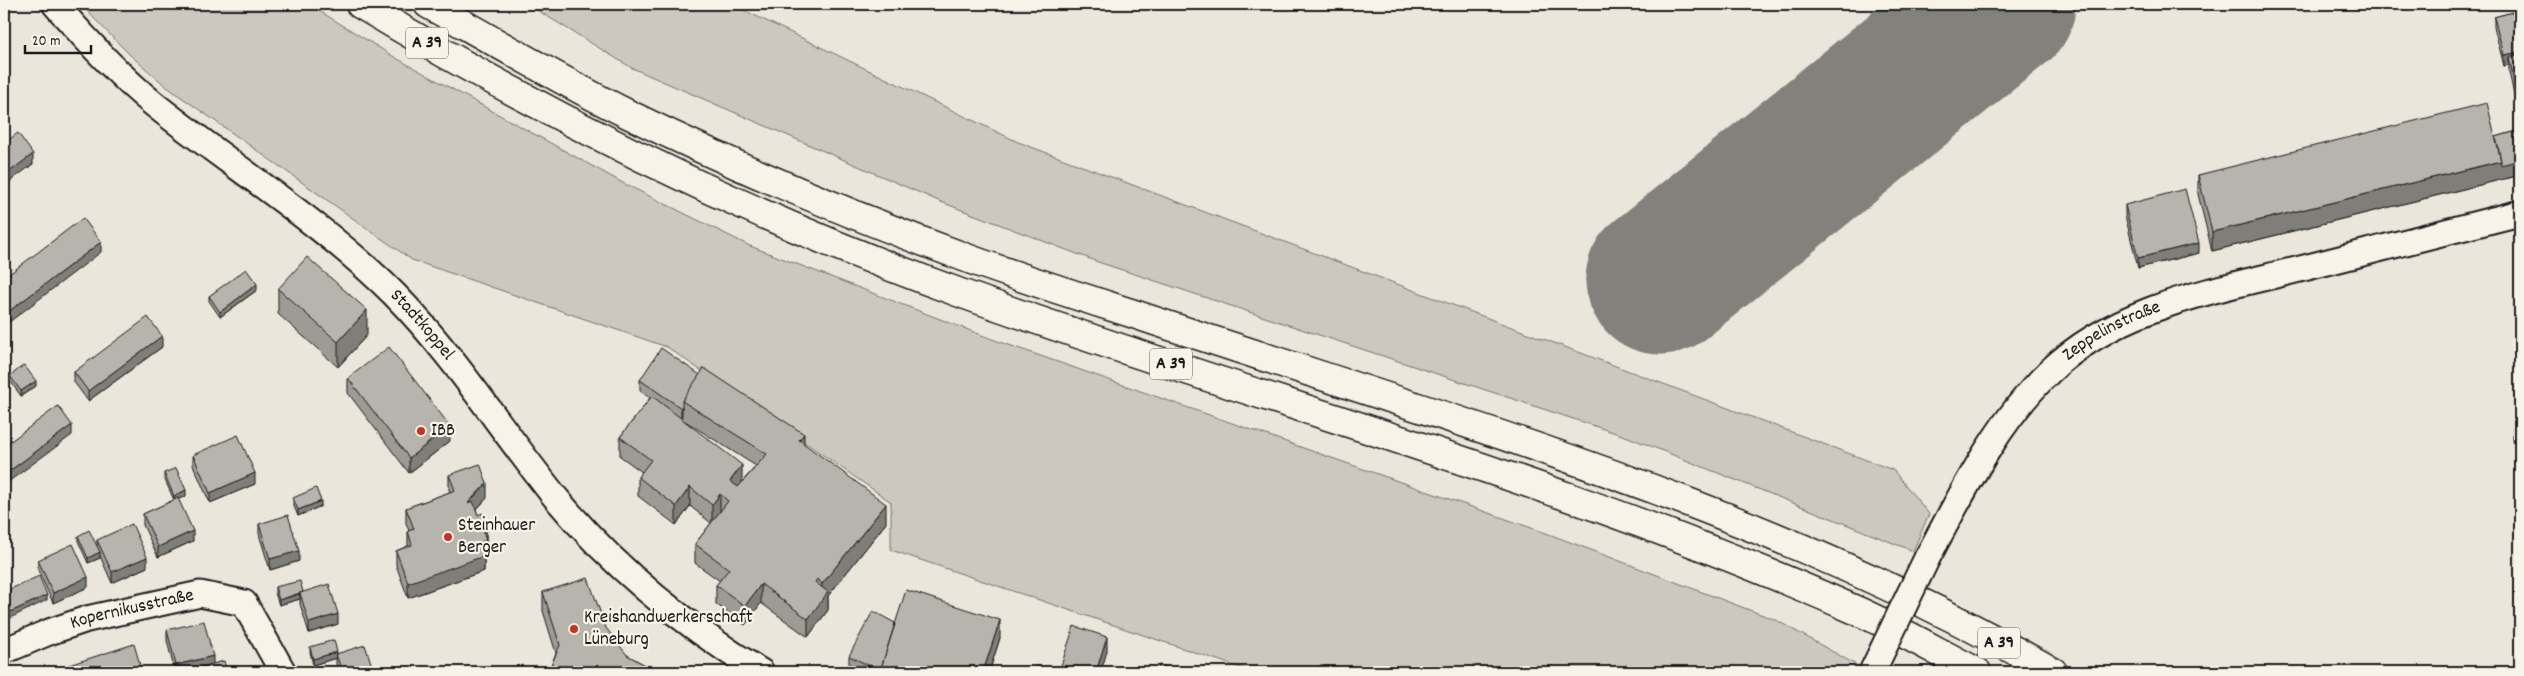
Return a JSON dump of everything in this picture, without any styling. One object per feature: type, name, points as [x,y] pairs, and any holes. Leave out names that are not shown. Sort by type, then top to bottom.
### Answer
[{"type":"highway","name":"A 39","points":[[360,4],[495,81],[590,131],[770,219],[962,293],[1653,526],[1862,613],[1977,672]]},
{"type":"highway","name":"A 39","points":[[428,4],[626,113],[784,186],[974,261],[1472,425],[1671,496],[1870,578],[2053,672]]},
{"type":"street","name":"Stadtkoppel","points":[[55,4],[116,70],[154,104],[328,236],[392,293],[444,350],[557,499],[612,558],[680,617],[761,672]]},
{"type":"street","name":"Zeppelinstraße","points":[[1872,672],[1927,558],[1991,441],[2050,371],[2074,351],[2100,333],[2130,317],[2198,295],[2520,213]]},
{"type":"street","name":"Kopernikusstraße","points":[[4,652],[49,632],[87,619],[200,594],[244,603],[283,672]]},
{"type":"shaded area","points":[[80,4],[308,4],[396,58],[623,183],[750,246],[992,339],[1546,533],[1776,620],[1869,672],[1253,672],[891,550],[891,502],[667,347],[412,260],[167,87],[129,54]]},
{"type":"shaded area","points":[[527,4],[731,4],[1018,142],[1893,470],[1929,514],[1913,551],[1628,437],[1098,262],[941,202],[632,68]]},
{"type":"building","points":[[2520,10],[2520,52],[2504,55],[2494,17]]},
{"type":"building","points":[[2520,54],[2520,109],[2509,57]]},
{"type":"building","points":[[2487,103],[2501,161],[2212,232],[2198,175]]},
{"type":"building","points":[[2520,130],[2520,160],[2501,165],[2496,137]]},
{"type":"building","points":[[18,133],[33,154],[4,176],[4,143]]},
{"type":"building","points":[[2185,189],[2199,243],[2138,258],[2125,205]]},
{"type":"building","points":[[83,218],[101,242],[4,315],[4,278]]},
{"type":"building","points":[[307,257],[367,310],[338,342],[278,289]]},
{"type":"building","points":[[246,269],[257,284],[220,312],[209,296]]},
{"type":"building","points":[[148,317],[162,336],[88,391],[74,372]]},
{"type":"building","points":[[389,347],[450,426],[409,458],[348,378]]},
{"type":"building","points":[[661,348],[700,375],[682,401],[681,408],[640,380]]},
{"type":"building","points":[[24,365],[36,381],[21,391],[10,376]]},
{"type":"building","points":[[704,368],[804,434],[799,440],[886,504],[822,584],[817,579],[815,582],[828,592],[808,619],[761,584],[745,606],[716,585],[729,569],[695,544],[728,501],[720,494],[712,505],[690,487],[676,506],[638,477],[651,460],[620,437],[652,396],[742,465],[730,481],[738,487],[767,454],[682,401]]},
{"type":"building","points":[[58,406],[72,425],[4,475],[4,446]]},
{"type":"building","points":[[2520,426],[2520,457],[2513,428]]},
{"type":"building","points":[[238,435],[255,473],[210,493],[193,455]]},
{"type":"building","name":"Steinhauer Berger","points":[[480,464],[487,483],[468,503],[473,501],[478,515],[482,513],[486,526],[482,528],[486,540],[479,543],[484,556],[408,583],[396,551],[412,545],[408,531],[414,529],[406,508],[455,490],[449,475]]},
{"type":"building","points":[[176,468],[186,490],[174,496],[164,473]]},
{"type":"building","points":[[316,488],[321,501],[298,510],[293,498]]},
{"type":"building","points":[[178,498],[193,531],[158,547],[143,514]]},
{"type":"building","points":[[288,515],[299,551],[270,559],[259,524]]},
{"type":"building","points":[[132,524],[147,557],[112,572],[97,540]]},
{"type":"building","points":[[89,530],[100,552],[88,558],[78,536]]},
{"type":"building","points":[[73,544],[88,577],[53,593],[38,560]]},
{"type":"building","points":[[39,576],[47,595],[4,615],[4,592]]},
{"type":"building","name":"Kreishandwerkerschaft Lüneburg","points":[[588,578],[606,628],[627,655],[658,672],[552,672],[549,670],[560,645],[543,592]]},
{"type":"building","points":[[300,581],[303,592],[279,600],[275,587]]},
{"type":"building","points":[[329,584],[338,614],[309,623],[300,593]]},
{"type":"building","points":[[906,590],[1000,620],[983,672],[893,672],[881,668]]},
{"type":"building","points":[[873,611],[895,623],[881,671],[849,656]]},
{"type":"building","points":[[204,621],[213,656],[176,665],[167,630]]},
{"type":"building","points":[[1074,626],[1107,637],[1096,672],[1059,672]]},
{"type":"building","points":[[334,640],[337,652],[313,659],[310,647]]},
{"type":"building","points":[[134,644],[142,672],[47,672]]},
{"type":"building","points":[[365,645],[374,672],[342,672],[336,654]]},
{"type":"building","points":[[224,661],[227,672],[202,672],[201,667]]},
{"type":"building","points":[[1159,665],[1186,672],[1157,672]]},
{"type":"building","points":[[1037,666],[1055,672],[1035,672]]},
{"type":"runway","points":[[1660,280],[2001,4]]},
{"type":"place","name":"IBB","points":[[421,431]]},
{"type":"place","name":"Steinhauer Berger","points":[[448,537]]},
{"type":"place","name":"Kreishandwerkerschaft Lüneburg","points":[[574,629]]}]
